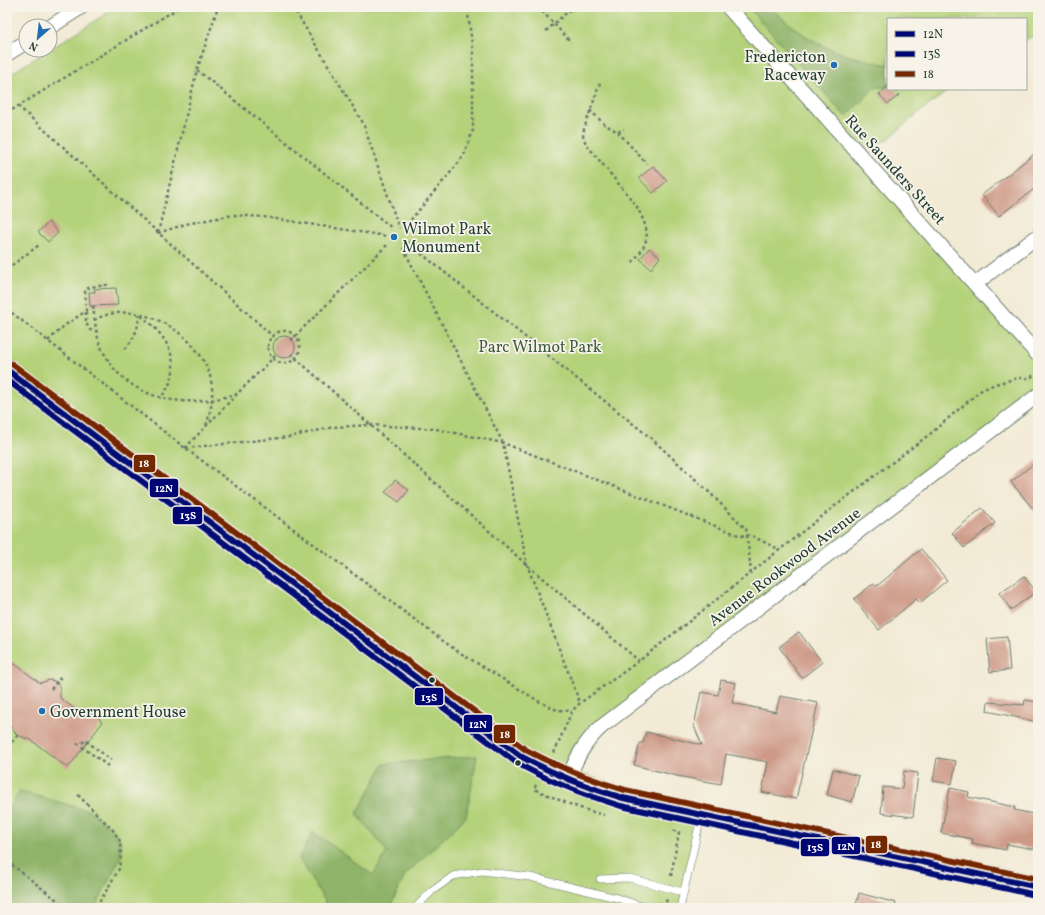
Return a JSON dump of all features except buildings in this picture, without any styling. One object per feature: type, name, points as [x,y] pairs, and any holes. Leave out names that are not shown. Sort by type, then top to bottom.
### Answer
[{"type":"main road","points":[[7,370],[522,757],[545,770],[593,789],[623,798],[1038,887]]},
{"type":"street","points":[[58,22],[81,7]]},
{"type":"street","name":"Rue Saunders Street","points":[[728,7],[1038,355]]},
{"type":"street","points":[[7,54],[18,47]]},
{"type":"street","points":[[975,284],[1038,236]]},
{"type":"street","name":"Avenue Rookwood Avenue","points":[[568,780],[578,755],[588,739],[601,727],[1038,395]]},
{"type":"lane","points":[[680,908],[701,815]]},
{"type":"lane","points":[[416,908],[432,891],[453,876],[482,870],[530,877],[617,898],[647,908]]},
{"type":"lane","points":[[600,879],[629,878],[683,892]]},
{"type":"path","points":[[7,113],[180,7]]},
{"type":"path","points":[[158,233],[197,70],[218,7]]},
{"type":"path","points":[[293,7],[362,123],[401,228],[456,166],[464,155],[473,130],[473,51],[467,7]]},
{"type":"path","points":[[538,7],[571,42]]},
{"type":"path","points":[[546,31],[573,7]]},
{"type":"path","points":[[197,70],[392,228]]},
{"type":"path","points":[[600,83],[590,110],[583,136],[586,144],[636,205],[642,216],[647,238],[642,251],[631,264]]},
{"type":"path","points":[[18,106],[277,340]]},
{"type":"path","points":[[590,110],[604,124],[618,132],[647,164]]},
{"type":"path","points":[[618,132],[624,130]]},
{"type":"path","points":[[158,233],[186,224],[233,216],[264,217],[386,236]]},
{"type":"path","points":[[407,242],[652,440],[720,503],[746,529],[751,573]]},
{"type":"path","points":[[7,269],[40,245]]},
{"type":"path","points":[[291,340],[387,245]]},
{"type":"path","points":[[403,248],[503,443],[527,565],[580,703]]},
{"type":"path","points":[[97,331],[90,330],[86,324],[85,290],[90,287],[107,285],[107,288]]},
{"type":"path","points":[[93,306],[94,320],[102,351],[116,372],[134,386],[160,398],[182,402],[212,400],[237,394]]},
{"type":"path","points":[[7,309],[185,448],[454,649],[540,702],[557,710],[572,710]]},
{"type":"path","points":[[48,341],[64,326],[86,311]]},
{"type":"path","points":[[94,320],[107,315],[127,313],[138,314],[164,323],[188,342],[206,366],[210,379],[212,400],[211,410],[206,426]]},
{"type":"path","points":[[125,349],[131,343],[138,328],[138,314]]},
{"type":"path","points":[[138,314],[157,329],[163,336],[170,351],[173,369],[172,377],[165,392],[160,398]]},
{"type":"path","points":[[281,331],[291,332],[295,336],[300,346],[300,351],[296,358],[289,363],[278,362],[272,359],[268,350],[269,340],[272,336],[281,331]]},
{"type":"path","points":[[185,448],[277,354]]},
{"type":"path","points":[[291,354],[527,565],[639,661]]},
{"type":"path","points":[[557,747],[572,710],[580,703],[639,661],[930,434],[980,391],[995,384],[1010,380],[1030,378],[1038,372]]},
{"type":"path","points":[[185,448],[289,437],[334,427],[371,425],[436,429],[503,443],[741,536],[752,536],[780,550]]},
{"type":"path","points":[[51,689],[61,677]]},
{"type":"path","points":[[8,748],[19,733]]},
{"type":"path","points":[[82,743],[85,740],[111,760]]},
{"type":"path","points":[[77,743],[108,766]]},
{"type":"path","points":[[78,795],[113,830],[120,841],[121,856],[119,868],[96,908]]},
{"type":"path","points":[[664,908],[679,832]]},
{"type":"path","points":[[7,861],[67,908]]},
{"type":"green space","name":"Parc Wilmot Park","points":[[117,7],[1038,7],[1038,33],[1027,39],[1027,18],[887,18],[887,90],[949,90],[912,118],[887,140],[858,152],[1038,355],[1038,395],[601,727],[571,770],[701,815],[680,908],[7,908],[7,76],[36,58],[58,58],[58,44]]},
{"type":"green space","points":[[748,7],[769,7],[800,32],[828,48],[862,59],[887,65],[887,87],[875,87],[846,117]]},
{"type":"green space","points":[[477,756],[466,817],[405,875],[390,908],[324,908],[325,901],[299,858],[313,832],[373,875],[387,852],[357,814],[384,764]]},
{"type":"green space","points":[[20,791],[90,811],[113,830],[120,841],[121,856],[95,908],[7,908],[7,812]]},
{"type":"transit line","name":"18","points":[[12,364],[526,750],[575,773],[625,790],[1038,879]]},
{"type":"transit line","name":"12N","points":[[7,370],[522,757],[559,775],[623,798],[1038,887]]},
{"type":"transit line","name":"13S","points":[[7,380],[517,763],[542,776],[581,793],[621,806],[1036,895]]},
{"type":"place","name":"Fredericton Raceway","points":[[834,65]]},
{"type":"place","name":"Wilmot Park Monument","points":[[394,237]]},
{"type":"place","name":"Government House","points":[[42,711]]}]
